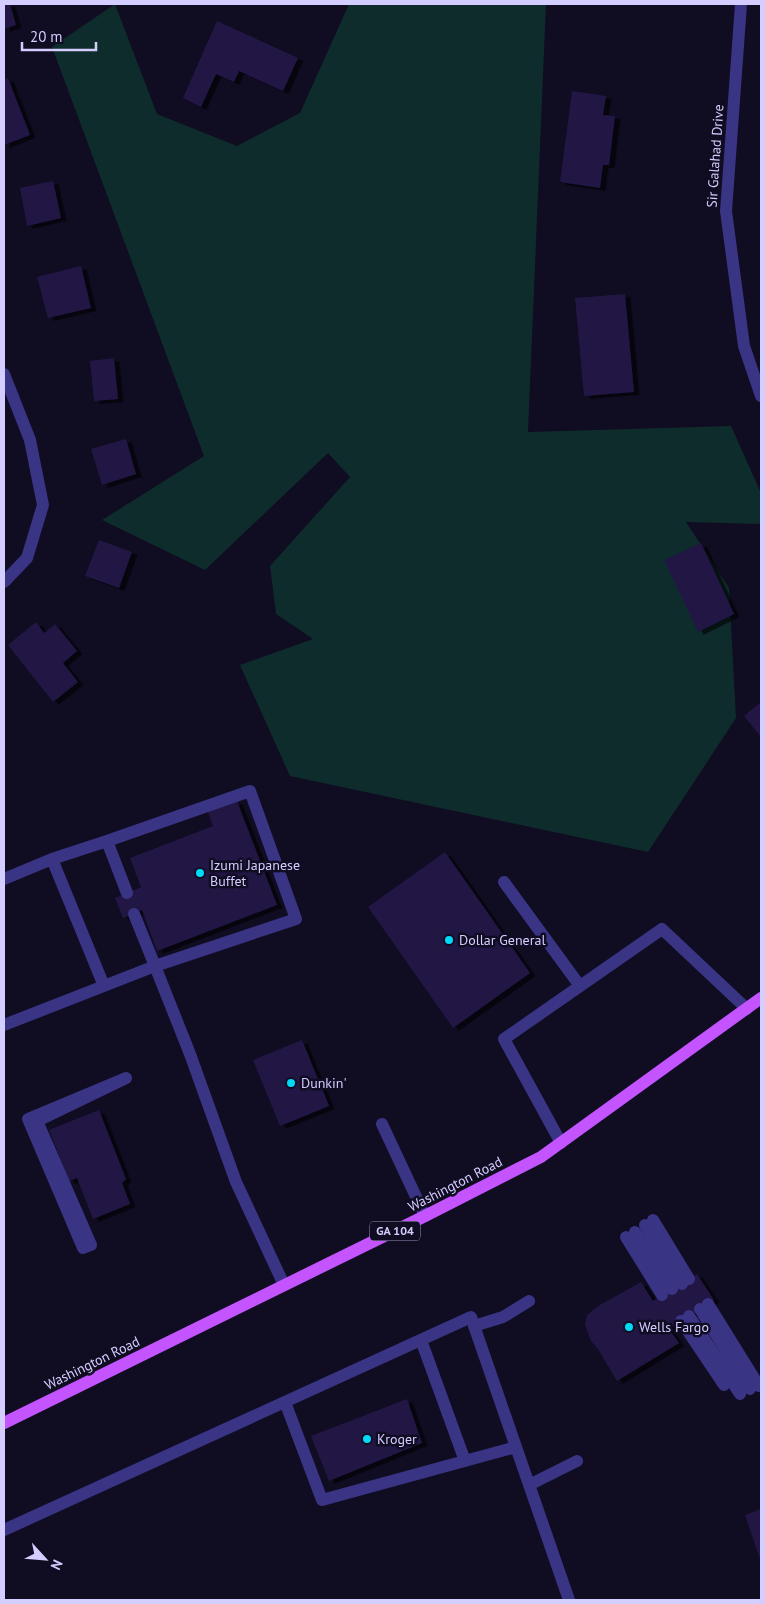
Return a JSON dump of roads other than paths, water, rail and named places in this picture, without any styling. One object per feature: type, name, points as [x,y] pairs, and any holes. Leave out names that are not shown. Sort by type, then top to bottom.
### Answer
[{"type":"main road","name":"Washington Road","points":[[4,1423],[541,1157],[761,998]]},
{"type":"street","name":"Sir Galahad Drive","points":[[741,4],[726,211],[744,346],[761,396]]},
{"type":"street","points":[[4,374],[30,440],[43,505],[27,558],[4,582]]},
{"type":"street","points":[[4,879],[52,859],[250,791],[296,919],[154,966],[4,1025]]},
{"type":"street","points":[[107,841],[126,893]]},
{"type":"street","points":[[52,859],[104,986]]},
{"type":"street","points":[[504,882],[580,986]]},
{"type":"street","points":[[134,914],[190,1054],[236,1182],[284,1285]]},
{"type":"street","points":[[561,1143],[504,1039],[662,929],[747,1009]]},
{"type":"street","points":[[91,1245],[37,1121],[126,1078]]},
{"type":"street","points":[[382,1124],[425,1216]]},
{"type":"street","points":[[640,1229],[676,1287],[640,1229]]},
{"type":"street","points":[[474,1326],[503,1317],[529,1301]]},
{"type":"street","points":[[694,1313],[745,1391],[694,1313]]},
{"type":"street","points":[[4,1530],[471,1317],[569,1600]]},
{"type":"street","points":[[421,1340],[465,1461]]},
{"type":"street","points":[[285,1402],[322,1500],[516,1447]]},
{"type":"street","points":[[529,1485],[577,1461]]},
{"type":"place","name":"Izumi Japanese Buffet","points":[[200,873]]},
{"type":"place","name":"Dollar General","points":[[449,940]]},
{"type":"place","name":"Dunkin'","points":[[291,1083]]},
{"type":"place","name":"Wells Fargo","points":[[629,1327]]},
{"type":"place","name":"Kroger","points":[[367,1439]]}]
